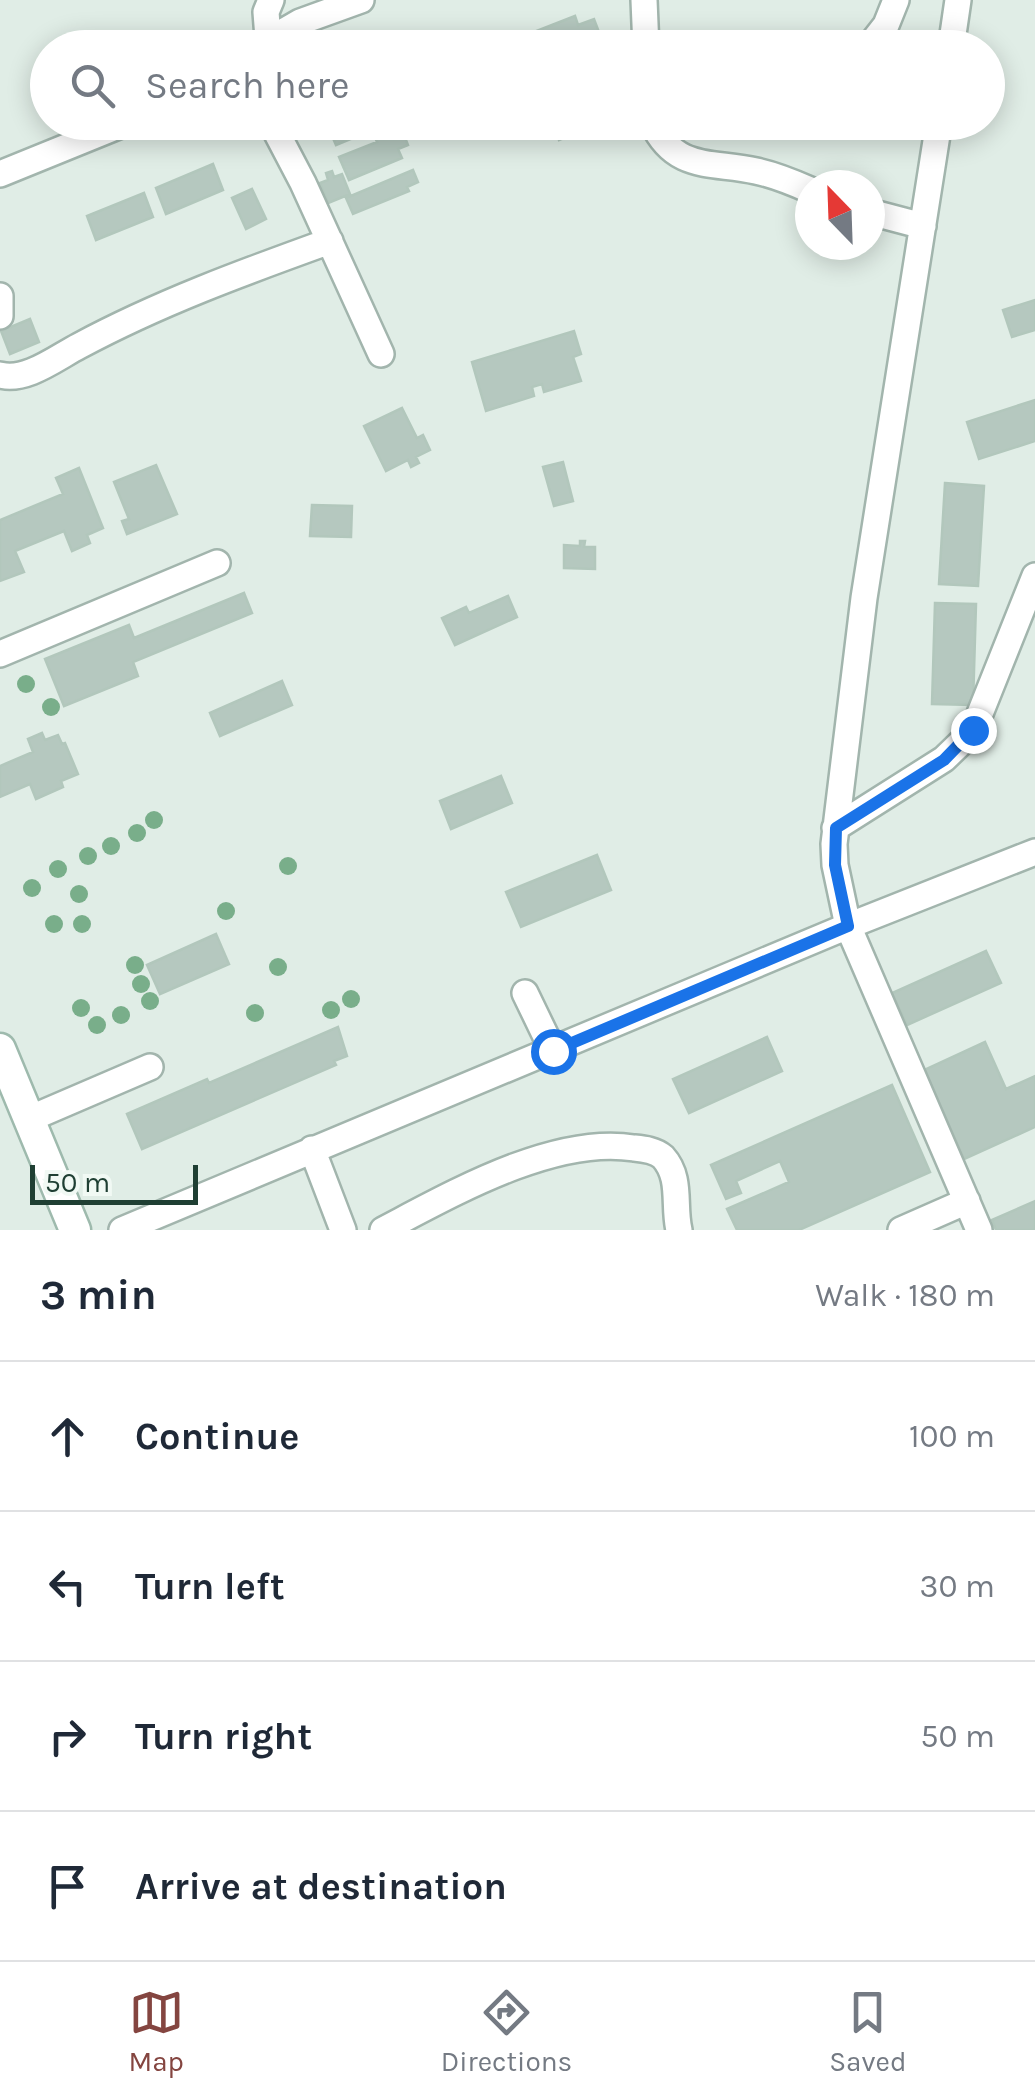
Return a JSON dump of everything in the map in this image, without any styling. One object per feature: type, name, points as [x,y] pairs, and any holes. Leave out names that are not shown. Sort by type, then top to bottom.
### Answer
[{"type":"street","points":[[264,30],[270,0]]},
{"type":"street","points":[[286,30],[361,0]]},
{"type":"street","points":[[644,0],[645,30]]},
{"type":"street","points":[[883,30],[896,0]]},
{"type":"street","points":[[954,30],[958,0]]},
{"type":"street","points":[[0,174],[84,140]]},
{"type":"street","points":[[280,140],[381,354]]},
{"type":"street","points":[[662,140],[681,157],[752,170],[795,185]]},
{"type":"street","points":[[936,140],[867,578],[836,828],[835,865],[848,926],[979,1230]]},
{"type":"street","points":[[885,216],[923,226]]},
{"type":"street","points":[[0,375],[9,377],[35,369],[126,321],[222,280],[330,241]]},
{"type":"street","points":[[0,296],[0,316]]},
{"type":"street","points":[[0,654],[217,563]]},
{"type":"street","points":[[836,828],[944,760],[973,730],[1035,576]]},
{"type":"street","points":[[122,1230],[848,926],[1035,852]]},
{"type":"street","points":[[525,993],[553,1051]]},
{"type":"street","points":[[0,1049],[76,1230]]},
{"type":"street","points":[[30,1119],[150,1067]]},
{"type":"street","points":[[383,1230],[523,1165],[594,1147],[628,1146],[654,1151],[672,1170],[678,1230]]},
{"type":"street","points":[[312,1150],[343,1230]]},
{"type":"street","points":[[901,1230],[967,1201]]},
{"type":"building","points":[[575,16],[578,25],[594,19],[598,30],[539,30]]},
{"type":"building","points":[[406,140],[408,145],[398,149],[402,158],[349,180],[339,157],[377,142]]},
{"type":"building","points":[[213,164],[223,190],[166,214],[156,188]]},
{"type":"building","points":[[413,170],[418,182],[407,187],[409,191],[353,214],[346,198]]},
{"type":"building","points":[[332,171],[334,177],[342,174],[350,194],[328,203],[320,183],[328,180],[326,173]]},
{"type":"building","points":[[252,189],[266,219],[246,229],[232,198]]},
{"type":"building","points":[[144,193],[153,217],[96,240],[87,216]]},
{"type":"building","points":[[1035,300],[1035,330],[1012,337],[1003,310]]},
{"type":"building","points":[[30,319],[39,342],[10,354],[1,331]]},
{"type":"building","points":[[574,331],[581,354],[573,357],[581,381],[544,392],[542,384],[532,387],[534,396],[486,411],[472,362]]},
{"type":"building","points":[[1035,400],[1035,441],[979,459],[967,422]]},
{"type":"building","points":[[402,408],[417,438],[423,435],[430,450],[416,457],[419,463],[411,467],[408,460],[386,471],[364,426]]},
{"type":"building","points":[[563,462],[573,501],[554,506],[543,467]]},
{"type":"building","points":[[156,465],[177,514],[127,534],[122,521],[129,519],[114,482]]},
{"type":"building","points":[[79,468],[103,528],[87,535],[90,543],[72,551],[64,531],[15,551],[24,572],[0,581],[0,520],[63,494],[56,478]]},
{"type":"building","points":[[945,483],[984,486],[978,586],[939,584]]},
{"type":"building","points":[[312,505],[352,506],[351,537],[310,536]]},
{"type":"building","points":[[580,541],[585,541],[584,547],[595,547],[595,569],[564,568],[564,545],[580,546]]},
{"type":"building","points":[[244,593],[252,613],[133,662],[138,676],[64,706],[45,659],[129,625],[134,638]]},
{"type":"building","points":[[508,596],[517,617],[455,645],[442,618],[466,607],[469,613]]},
{"type":"building","points":[[935,603],[976,604],[973,705],[932,704]]},
{"type":"building","points":[[282,681],[292,705],[220,736],[210,713]]},
{"type":"building","points":[[42,733],[45,740],[58,735],[78,774],[61,781],[63,787],[36,799],[30,784],[0,797],[0,766],[33,752],[28,739]]},
{"type":"building","points":[[501,776],[512,803],[451,829],[440,801]]},
{"type":"building","points":[[597,855],[611,890],[521,927],[506,892]]},
{"type":"building","points":[[216,934],[229,964],[160,994],[147,965]]},
{"type":"building","points":[[986,951],[1001,983],[907,1025],[892,993]]},
{"type":"building","points":[[338,1027],[347,1056],[334,1061],[336,1065],[142,1149],[127,1114]]},
{"type":"building","points":[[767,1037],[782,1071],[689,1113],[673,1079]]},
{"type":"building","points":[[985,1042],[1006,1089],[1035,1076],[1035,1127],[964,1159],[924,1070]]},
{"type":"building","points":[[892,1085],[930,1172],[799,1230],[737,1230],[727,1209],[789,1182],[780,1161],[736,1181],[741,1193],[726,1199],[711,1165]]},
{"type":"building","points":[[1035,1201],[1035,1230],[996,1230],[992,1220]]},
{"type":"route","points":[[553,1051],[848,926],[835,865],[836,828],[944,760],[973,730]]}]
